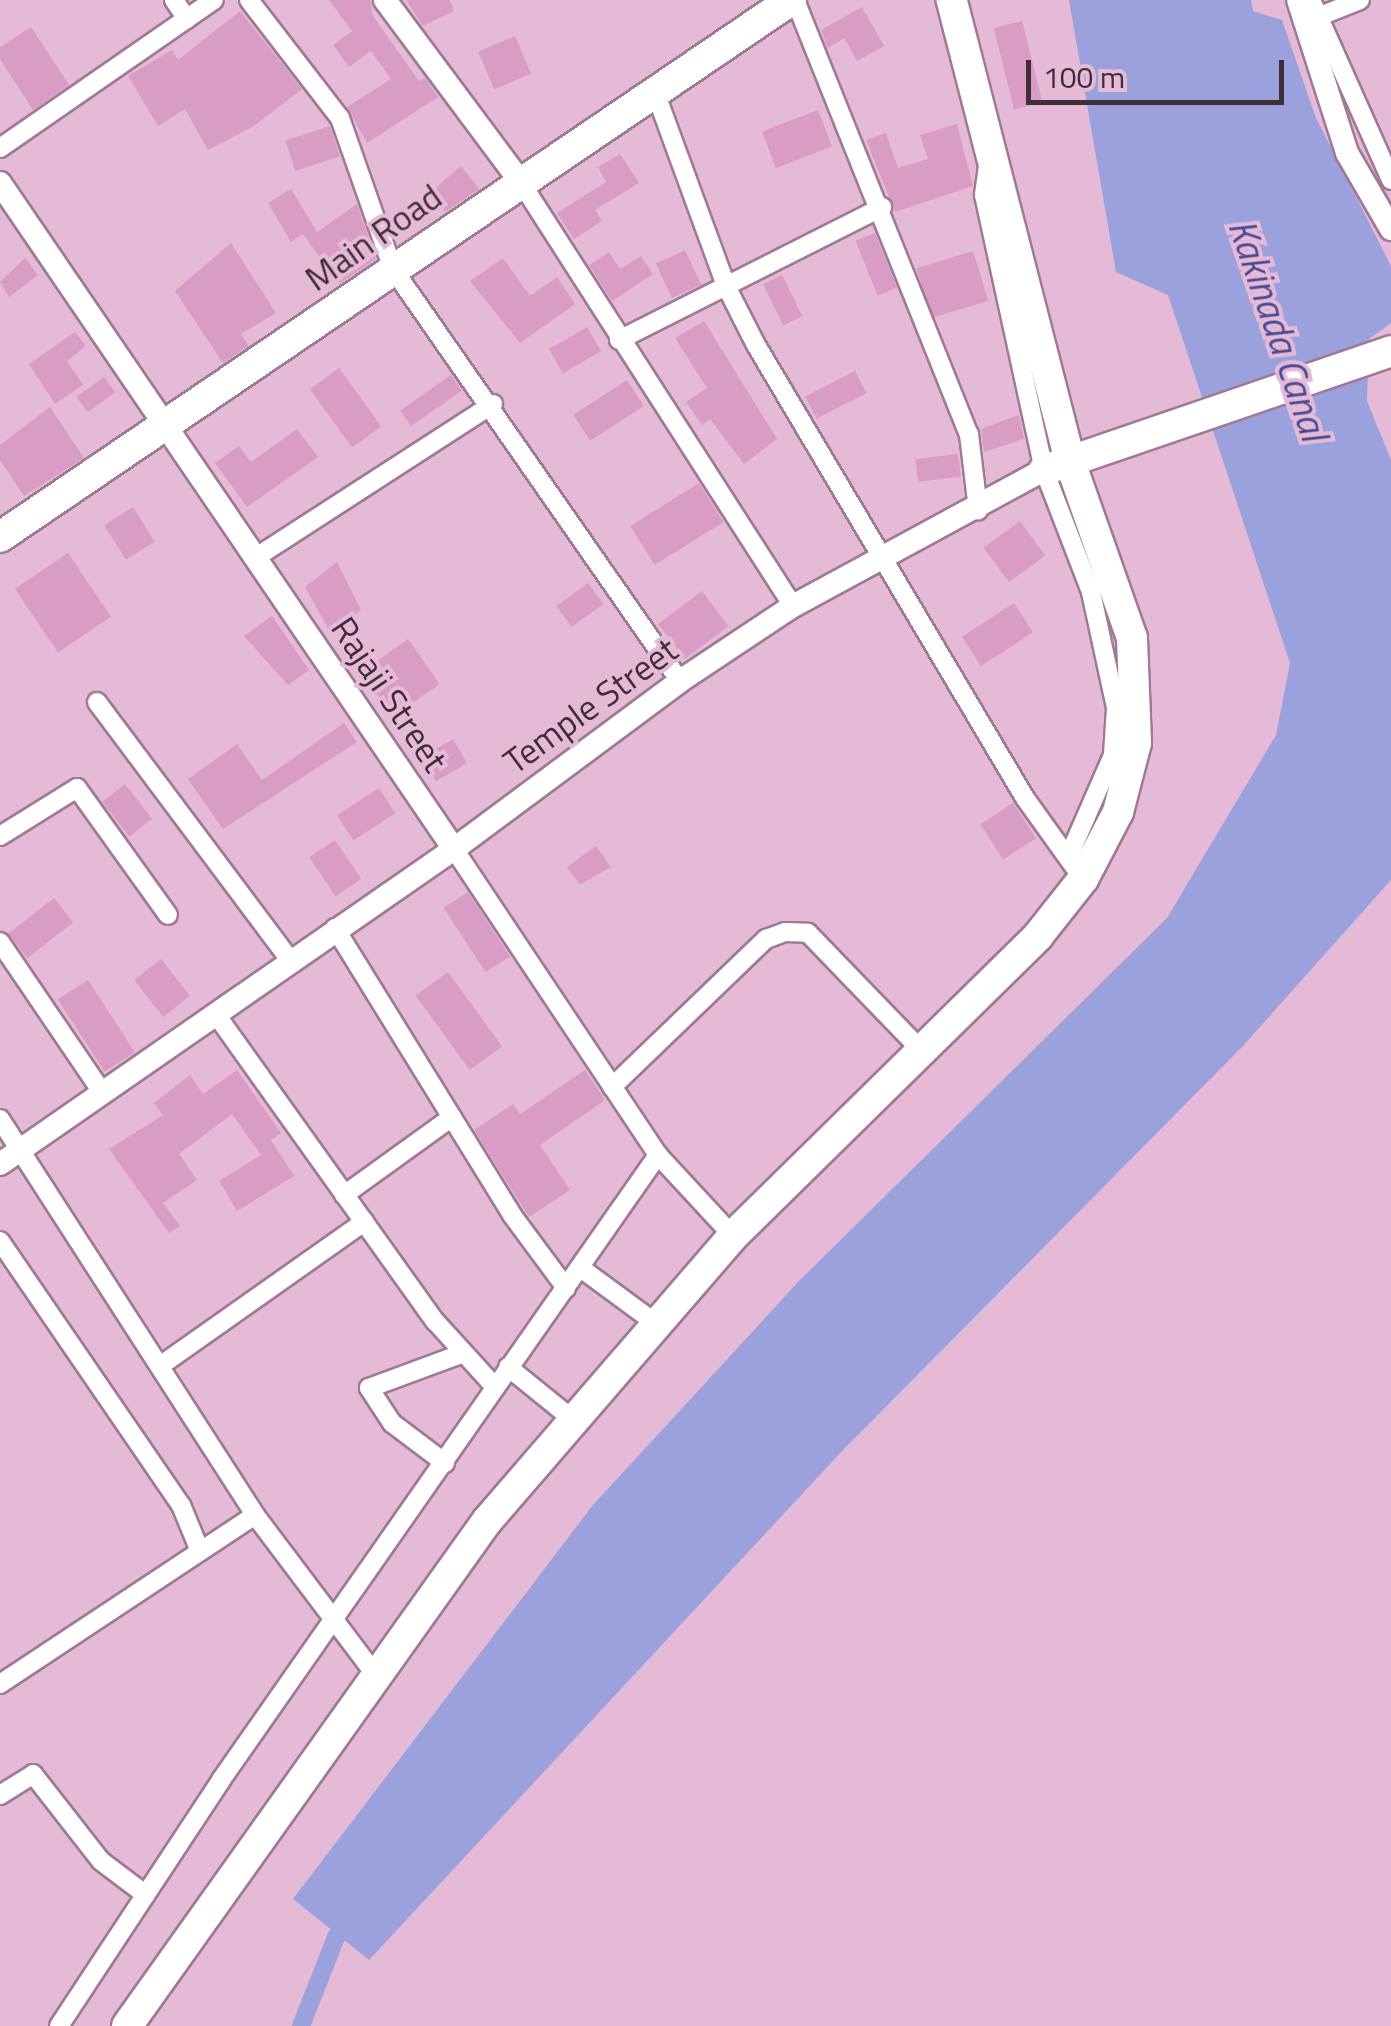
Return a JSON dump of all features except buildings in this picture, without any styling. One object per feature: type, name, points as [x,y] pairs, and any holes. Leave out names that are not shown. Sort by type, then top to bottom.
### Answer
[{"type":"main road","name":"Main Road","points":[[0,537],[654,89],[793,0]]},
{"type":"main road","points":[[127,2026],[375,1674],[571,1418],[733,1236],[1038,936],[1076,868],[1118,812],[1136,744],[1138,685],[1117,590],[1057,468],[992,148],[952,0]]},
{"type":"main road","points":[[1057,468],[1391,351]]},
{"type":"street","points":[[174,0],[187,19]]},
{"type":"street","points":[[0,148],[214,0]]},
{"type":"street","points":[[249,0],[340,118],[393,269],[493,404],[680,681]]},
{"type":"street","points":[[385,0],[520,181],[793,606]]},
{"type":"street","points":[[793,0],[882,207],[968,434],[978,510]]},
{"type":"street","points":[[1298,0],[1347,154],[1391,229]]},
{"type":"street","points":[[1360,0],[1315,8],[1391,180]]},
{"type":"street","points":[[654,89],[726,286],[880,557],[1076,868]]},
{"type":"street","name":"Rajaji Street","points":[[0,183],[168,422],[658,1155],[733,1236]]},
{"type":"street","points":[[619,340],[882,207]]},
{"type":"street","points":[[258,556],[493,404]]},
{"type":"street","name":"Temple Street","points":[[0,1164],[289,959],[454,849],[680,681],[793,606],[880,557],[1057,468]]},
{"type":"street","points":[[97,702],[289,959]]},
{"type":"street","points":[[0,836],[76,788],[168,915]]},
{"type":"street","points":[[335,928],[452,1117],[566,1288]]},
{"type":"street","points":[[612,1087],[766,939],[785,932],[808,933],[922,1052]]},
{"type":"street","points":[[0,942],[102,1092]]},
{"type":"street","points":[[216,1012],[461,1354],[495,1387]]},
{"type":"street","points":[[344,1195],[452,1117]]},
{"type":"street","points":[[0,1119],[255,1515],[375,1674]]},
{"type":"street","points":[[59,2026],[332,1622],[508,1367],[582,1270],[658,1155]]},
{"type":"street","points":[[160,1366],[364,1222]]},
{"type":"street","points":[[0,1242],[180,1505],[200,1551]]},
{"type":"street","points":[[582,1270],[654,1322]]},
{"type":"street","points":[[446,1462],[392,1424],[369,1388],[461,1354]]},
{"type":"street","points":[[508,1367],[571,1418]]},
{"type":"street","points":[[0,1684],[255,1515]]},
{"type":"street","points":[[0,1794],[33,1774],[102,1861],[146,1895]]},
{"type":"water","name":"Kakinada Canal","points":[[1069,0],[1251,0],[1253,11],[1282,20],[1316,118],[1391,266],[1391,323],[1369,339],[1367,401],[1391,460],[1391,880],[1242,1047],[843,1450],[369,1960],[293,1899],[593,1505],[800,1280],[1167,918],[1276,735],[1290,663],[1168,295],[1116,272]]},
{"type":"waterway","points":[[301,2026],[336,1937],[351,1918]]}]
